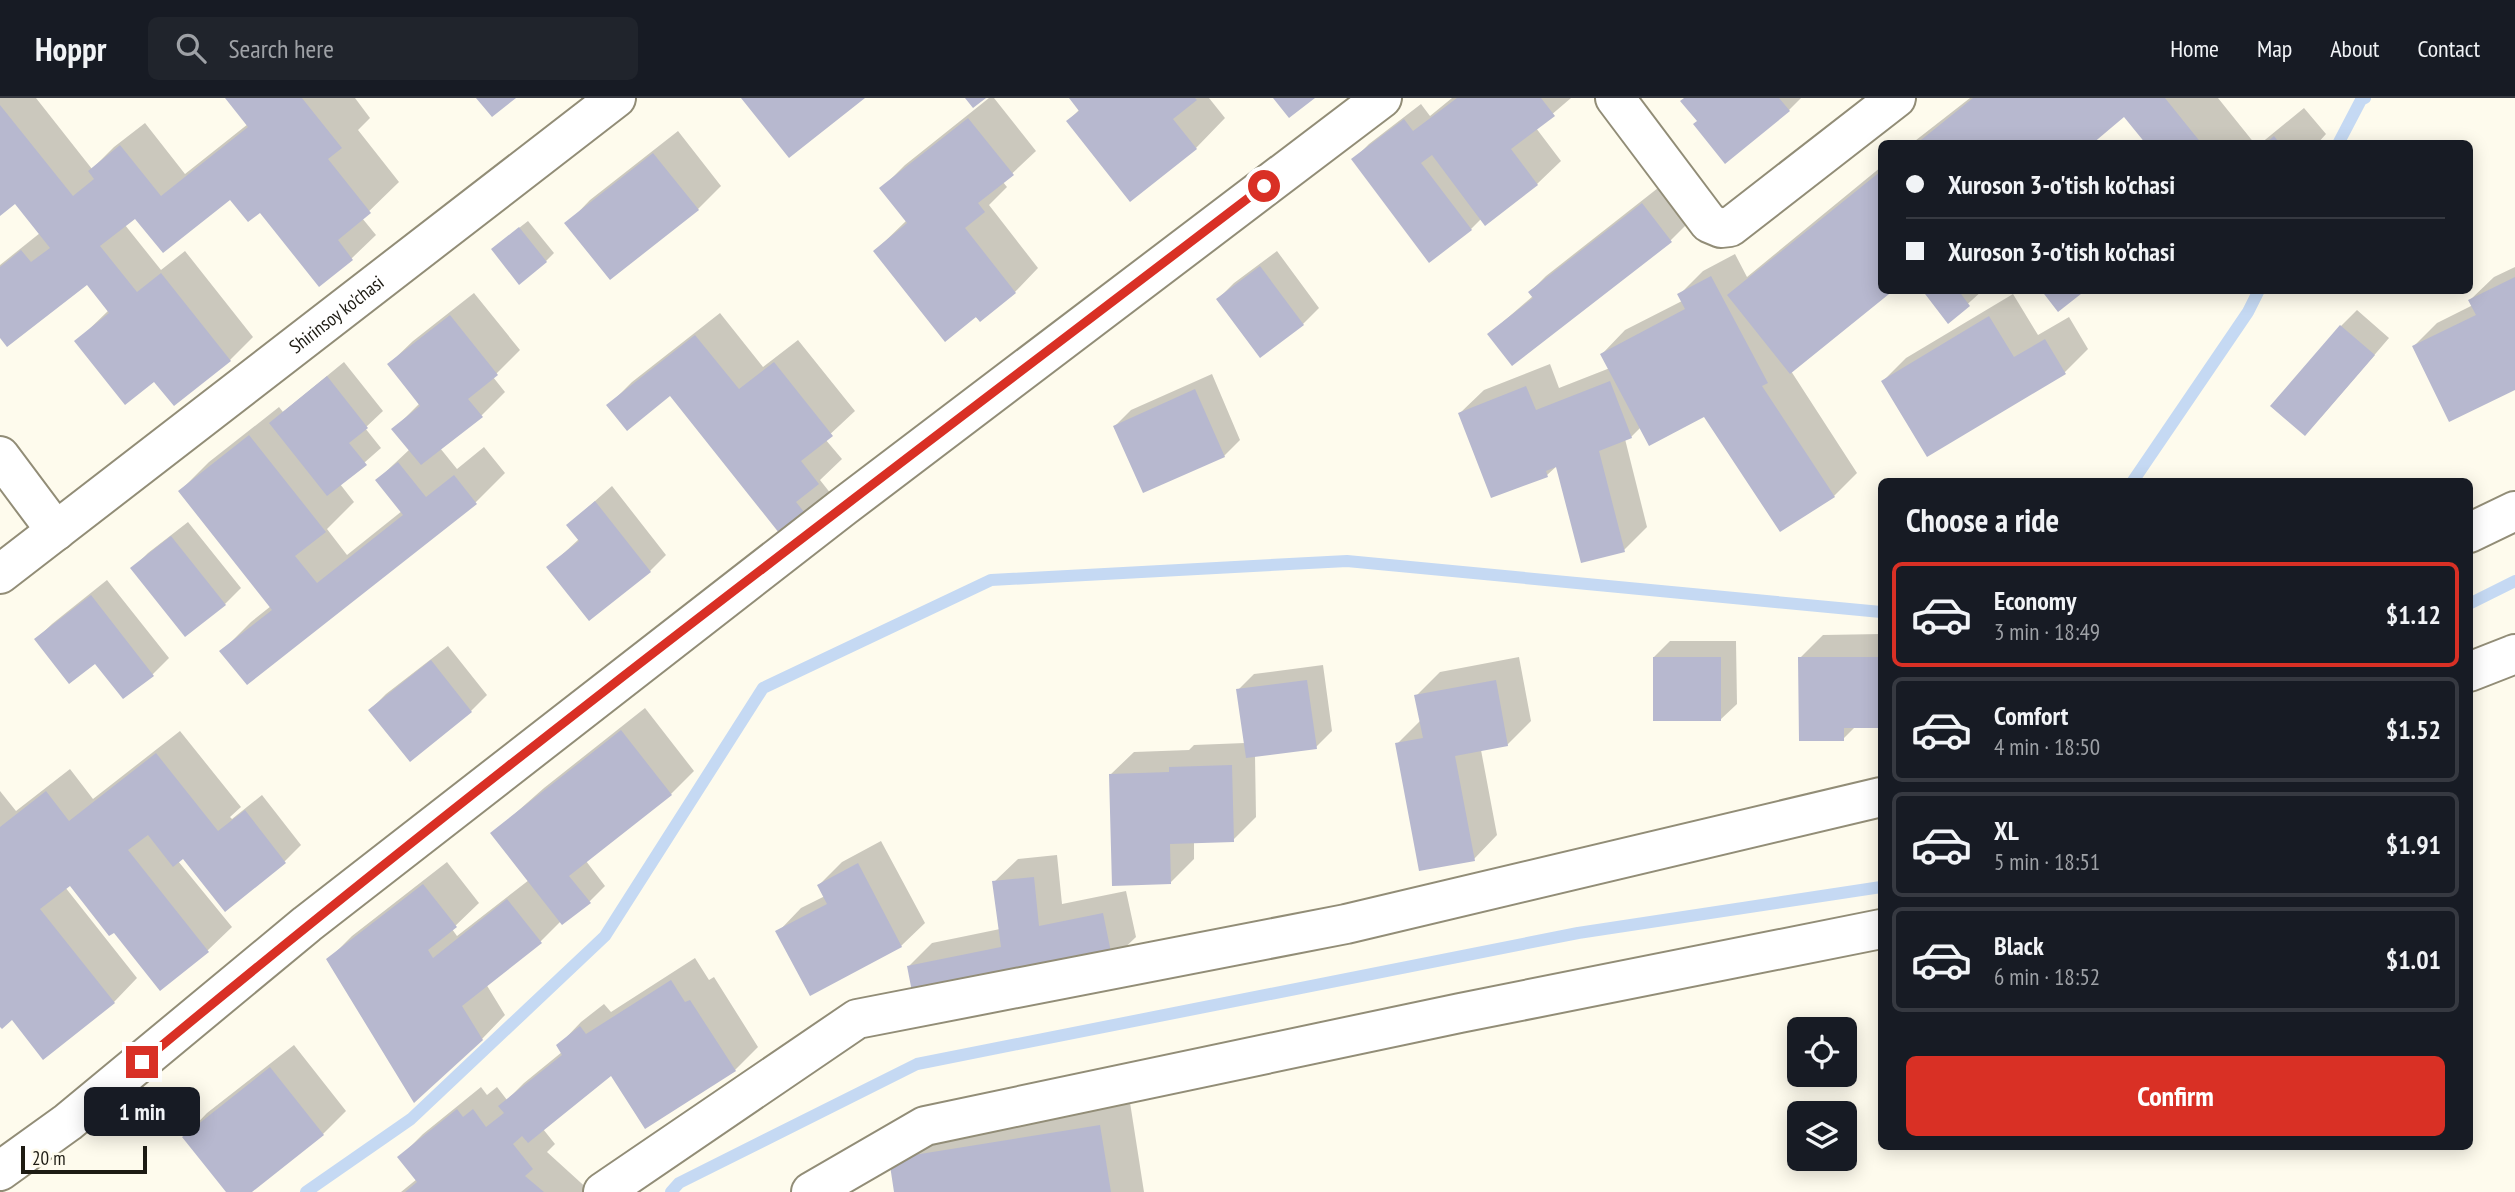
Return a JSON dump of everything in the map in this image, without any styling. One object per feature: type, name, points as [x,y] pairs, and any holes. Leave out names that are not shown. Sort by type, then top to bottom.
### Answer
[{"type":"street","name":"Shirinsoy ko'chasi","points":[[0,574],[616,98]]},
{"type":"street","points":[[0,1171],[68,1122],[329,907],[842,507],[1382,98]]},
{"type":"street","points":[[1615,98],[1709,223],[1721,228],[1730,227],[1896,98]]},
{"type":"street","points":[[0,456],[56,531]]},
{"type":"street","points":[[2473,531],[2515,511]]},
{"type":"street","points":[[2473,670],[2515,654]]},
{"type":"street","points":[[603,1192],[857,1019],[1346,925],[1878,798]]},
{"type":"street","points":[[811,1192],[925,1126],[1460,1013],[1878,930]]},
{"type":"building","points":[[225,98],[302,98],[342,148],[328,159],[371,213],[338,240],[353,260],[319,287],[260,213],[248,222],[230,200],[163,253],[135,219],[100,246],[137,292],[161,273],[231,361],[174,406],[154,382],[125,405],[74,341],[109,313],[87,285],[7,347],[0,338],[0,267],[21,250],[31,262],[50,248],[15,204],[0,216],[0,105],[73,196],[94,179],[88,171],[120,145],[161,196],[248,127]]},
{"type":"building","points":[[476,98],[516,98],[492,117]]},
{"type":"building","points":[[741,98],[865,98],[789,158]]},
{"type":"building","points":[[965,98],[986,98],[973,108]]},
{"type":"building","points":[[1069,98],[1195,98],[1197,100],[1173,119],[1197,149],[1130,202],[1066,121],[1079,111]]},
{"type":"building","points":[[1273,98],[1315,98],[1289,118]]},
{"type":"building","points":[[1457,98],[1541,98],[1555,116],[1511,149],[1538,185],[1485,226],[1432,155],[1421,163],[1472,230],[1429,263],[1351,159],[1404,119],[1413,131]]},
{"type":"building","points":[[1684,98],[1779,98],[1790,111],[1725,164],[1693,124],[1697,121],[1680,101]]},
{"type":"building","points":[[1973,98],[2165,98],[2199,140],[2143,140],[2124,117],[2097,140],[1921,140]]},
{"type":"building","points":[[968,118],[1014,175],[978,203],[985,212],[965,228],[1016,293],[980,322],[976,317],[945,342],[873,251],[907,223],[879,188]]},
{"type":"building","points":[[653,153],[699,210],[610,280],[564,223]]},
{"type":"building","points":[[1878,173],[1878,294],[1889,294],[1790,374],[1727,295]]},
{"type":"building","points":[[1642,203],[1672,242],[1512,366],[1487,334],[1533,298],[1528,292]]},
{"type":"building","points":[[519,227],[547,262],[519,285],[491,249]]},
{"type":"building","points":[[1260,266],[1304,325],[1260,358],[1216,299]]},
{"type":"building","points":[[1711,276],[1768,383],[1762,386],[1835,497],[1780,532],[1704,417],[1649,446],[1600,354],[1685,309],[1677,294]]},
{"type":"building","points":[[2515,277],[2515,390],[2449,422],[2412,346],[2476,315],[2468,300]]},
{"type":"building","points":[[1925,294],[1961,294],[1970,306],[1948,324]]},
{"type":"building","points":[[2044,294],[2081,294],[2058,312]]},
{"type":"building","points":[[450,315],[498,375],[468,399],[483,417],[421,465],[391,429],[420,406],[387,364]]},
{"type":"building","points":[[1989,316],[2014,357],[2045,339],[2066,374],[1927,457],[1881,381]]},
{"type":"building","points":[[2340,325],[2375,355],[2305,436],[2270,406]]},
{"type":"building","points":[[695,335],[739,389],[774,362],[833,436],[801,461],[819,484],[796,502],[813,523],[787,543],[670,396],[627,431],[606,405]]},
{"type":"building","points":[[327,376],[368,428],[349,443],[367,465],[327,496],[269,423]]},
{"type":"building","points":[[1610,381],[1632,438],[1599,451],[1625,552],[1581,563],[1556,467],[1546,471],[1548,477],[1491,498],[1458,413],[1526,386],[1536,410]]},
{"type":"building","points":[[1195,389],[1225,457],[1143,493],[1113,426]]},
{"type":"building","points":[[249,435],[326,532],[295,556],[317,583],[403,515],[375,480],[398,462],[426,497],[454,475],[477,504],[247,685],[219,651],[272,610],[178,491]]},
{"type":"building","points":[[595,501],[651,572],[589,621],[546,567],[579,541],[566,525]]},
{"type":"building","points":[[171,536],[226,605],[185,637],[130,568]]},
{"type":"building","points":[[91,595],[154,676],[123,699],[95,664],[69,684],[34,639]]},
{"type":"building","points":[[1653,657],[1721,657],[1721,721],[1653,721]]},
{"type":"building","points":[[1798,657],[1878,657],[1878,728],[1844,728],[1844,741],[1799,741]]},
{"type":"building","points":[[431,660],[472,712],[410,762],[368,710]]},
{"type":"building","points":[[1307,680],[1317,749],[1246,758],[1236,689]]},
{"type":"building","points":[[1496,680],[1508,746],[1455,756],[1475,861],[1419,871],[1395,743],[1423,738],[1414,695]]},
{"type":"building","points":[[621,730],[672,795],[569,876],[591,903],[562,925],[490,833]]},
{"type":"building","points":[[156,753],[218,831],[245,810],[286,863],[225,912],[183,859],[173,867],[148,835],[128,850],[209,952],[160,991],[114,933],[109,936],[70,886],[40,909],[115,1003],[43,1060],[12,1020],[2,1029],[0,1027],[0,827],[46,791],[69,821]]},
{"type":"building","points":[[1232,765],[1234,842],[1170,844],[1171,884],[1112,886],[1109,774],[1169,772],[1169,767]]},
{"type":"building","points":[[858,863],[902,947],[810,996],[775,931],[827,904],[817,885]]},
{"type":"building","points":[[1034,877],[1039,926],[1103,913],[1113,962],[914,1002],[907,966],[1001,947],[992,881]]},
{"type":"building","points":[[423,884],[457,927],[428,950],[433,958],[507,899],[542,943],[462,1006],[483,1040],[414,1103],[326,959]]},
{"type":"building","points":[[671,980],[685,1002],[690,1000],[736,1071],[645,1129],[611,1076],[528,1143],[522,1136],[513,1144],[533,1169],[525,1176],[544,1192],[405,1192],[417,1182],[397,1157],[457,1109],[463,1117],[473,1109],[486,1127],[504,1113],[498,1106],[562,1055],[556,1045],[580,1026],[586,1034]]},
{"type":"building","points":[[270,1067],[324,1135],[252,1192],[226,1192],[182,1137]]},
{"type":"building","points":[[1100,1125],[1111,1192],[894,1192],[889,1159]]},
{"type":"waterway","points":[[2340,140],[2361,100],[2365,98]]},
{"type":"waterway","points":[[2135,478],[2248,312],[2257,294]]},
{"type":"waterway","points":[[306,1192],[411,1119],[605,936],[763,688],[991,580],[1347,561],[1878,612]]},
{"type":"waterway","points":[[2473,602],[2515,581]]},
{"type":"waterway","points":[[671,1192],[679,1183],[917,1064],[1578,933],[1878,887]]},
{"type":"route","points":[[142,1062],[328,908],[842,507],[1264,186]]}]
